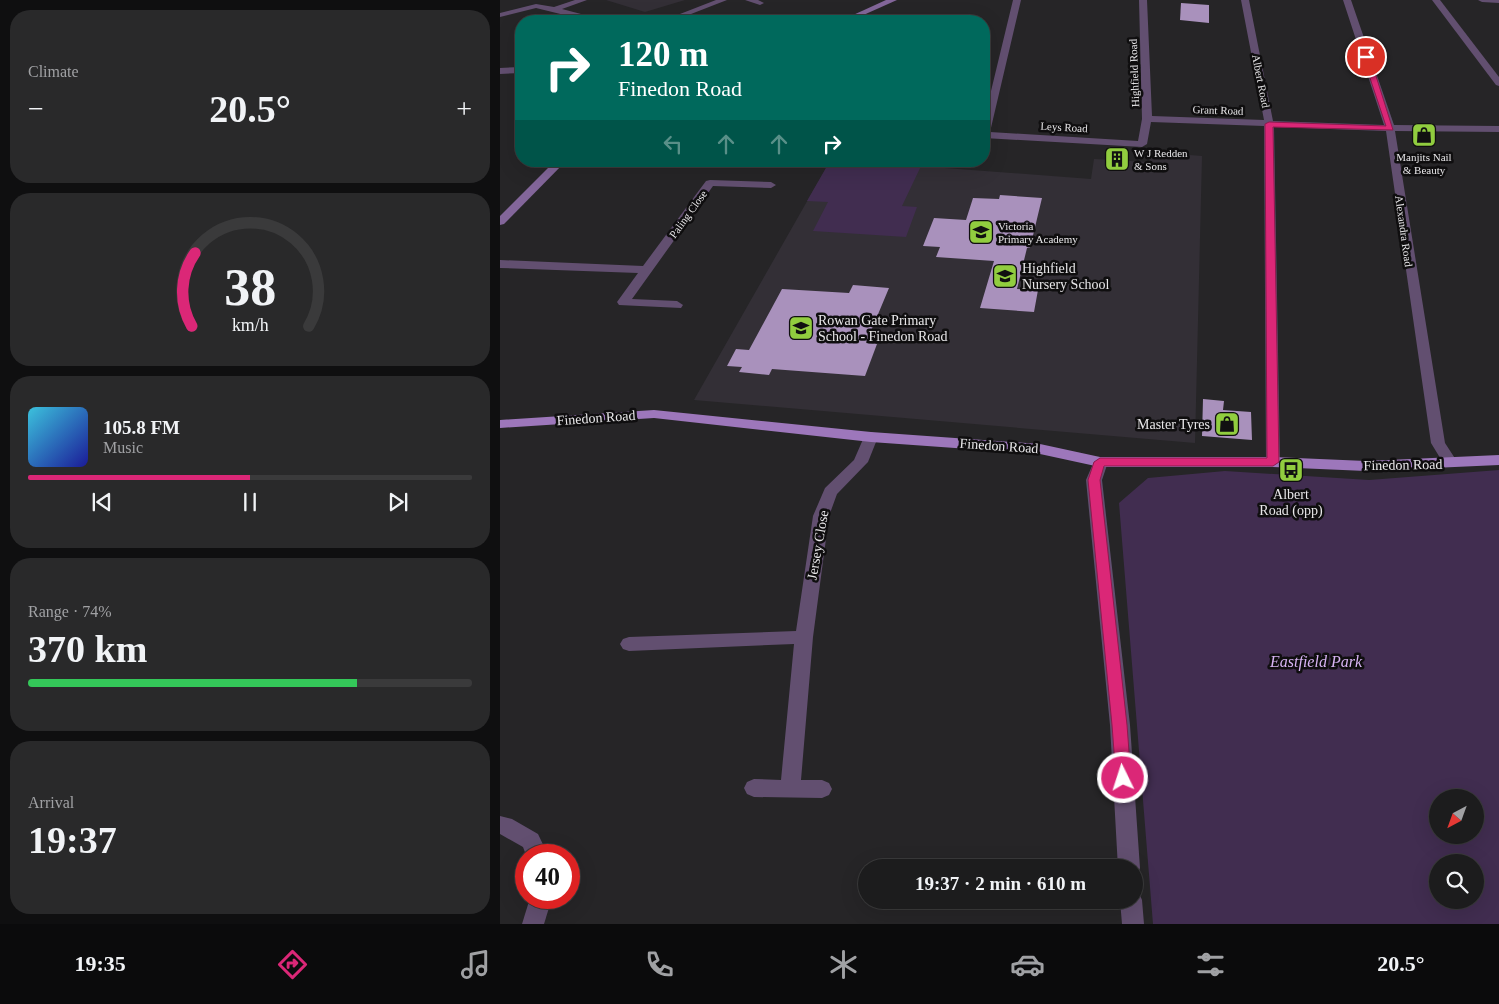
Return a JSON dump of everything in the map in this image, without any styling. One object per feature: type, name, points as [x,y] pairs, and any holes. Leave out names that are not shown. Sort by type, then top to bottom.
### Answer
[{"type":"main road","points":[[858,15],[893,0]]},
{"type":"main road","points":[[500,222],[555,167]]},
{"type":"main road","name":"Finedon Road","points":[[500,424],[654,414],[870,437],[1040,449],[1100,462],[1273,462],[1366,466],[1499,460]]},
{"type":"street","points":[[529,0],[537,3],[536,6]]},
{"type":"street","points":[[554,9],[583,0]]},
{"type":"street","points":[[682,15],[723,0]]},
{"type":"street","points":[[749,0],[760,3]]},
{"type":"street","points":[[990,110],[1017,0]]},
{"type":"street","name":"Highfield Road","points":[[1142,144],[1146,119],[1143,0]]},
{"type":"street","name":"Albert Road","points":[[1246,0],[1269,124],[1273,462]]},
{"type":"street","name":"Alexandra Road","points":[[1347,0],[1390,128],[1438,443],[1450,463]]},
{"type":"street","points":[[1436,0],[1499,83]]},
{"type":"street","points":[[1482,0],[1499,1]]},
{"type":"street","points":[[500,15],[536,6],[576,15]]},
{"type":"street","points":[[500,71],[515,70]]},
{"type":"street","name":"Grant Road","points":[[1146,119],[1390,128],[1499,129]]},
{"type":"street","name":"Leys Road","points":[[990,135],[1142,144]]},
{"type":"street","name":"Paling Close","points":[[677,305],[623,302],[710,183],[772,184]]},
{"type":"street","points":[[500,264],[646,270]]},
{"type":"street","name":"Jersey Close","points":[[790,788],[804,638],[821,516],[830,492],[861,462],[870,437]]},
{"type":"street","points":[[1100,462],[1094,480],[1120,725],[1128,859]]},
{"type":"street","points":[[629,644],[804,638]]},
{"type":"street","points":[[754,788],[822,789]]},
{"type":"street","points":[[500,825],[531,841],[532,844]]},
{"type":"street","points":[[534,924],[538,909]]},
{"type":"street","points":[[1131,909],[1132,924]]},
{"type":"shaded area","points":[[606,0],[685,0],[645,12]]},
{"type":"shaded area","points":[[1151,152],[1202,156],[1195,443],[694,400],[827,167],[932,167],[1091,179],[1094,159],[1149,162]]},
{"type":"green space","points":[[827,167],[921,167],[902,206],[917,207],[906,237],[813,231],[828,202],[807,201]]},
{"type":"green space","name":"Eastfield Park","points":[[1499,470],[1499,924],[1153,924],[1119,503],[1148,478],[1225,471],[1369,480]]},
{"type":"building","points":[[1181,3],[1209,5],[1209,23],[1180,20]]},
{"type":"building","name":"Victoria Primary Academy","points":[[1000,195],[1042,198],[1030,248],[1027,248],[1017,289],[1038,290],[1034,312],[980,308],[994,261],[936,257],[940,247],[923,246],[934,218],[966,220],[973,198],[999,199]]},
{"type":"building","name":"Rowan Gate Primary School - Finedon Road","points":[[853,285],[889,288],[866,343],[877,344],[865,376],[772,369],[769,375],[739,372],[742,367],[727,366],[736,349],[749,350],[782,289],[849,293]]},
{"type":"building","name":"Master Tyres","points":[[1203,399],[1224,401],[1223,410],[1251,412],[1252,440],[1202,436]]},
{"type":"place","name":"Manjits Nail & Beauty","points":[[1424,135]]},
{"type":"place","name":"W J Redden & Sons","points":[[1117,159]]},
{"type":"place","name":"Victoria Primary Academy","points":[[981,232]]},
{"type":"place","name":"Highfield Nursery School","points":[[1005,276]]},
{"type":"place","name":"Rowan Gate Primary School - Finedon Road","points":[[801,328]]},
{"type":"place","name":"Master Tyres","points":[[1227,424]]},
{"type":"place","name":"Albert Road (opp)","points":[[1291,470]]},
{"type":"route","points":[[1123,778],[1120,725],[1094,480],[1100,462],[1273,462],[1269,124],[1390,128],[1366,57]]}]
